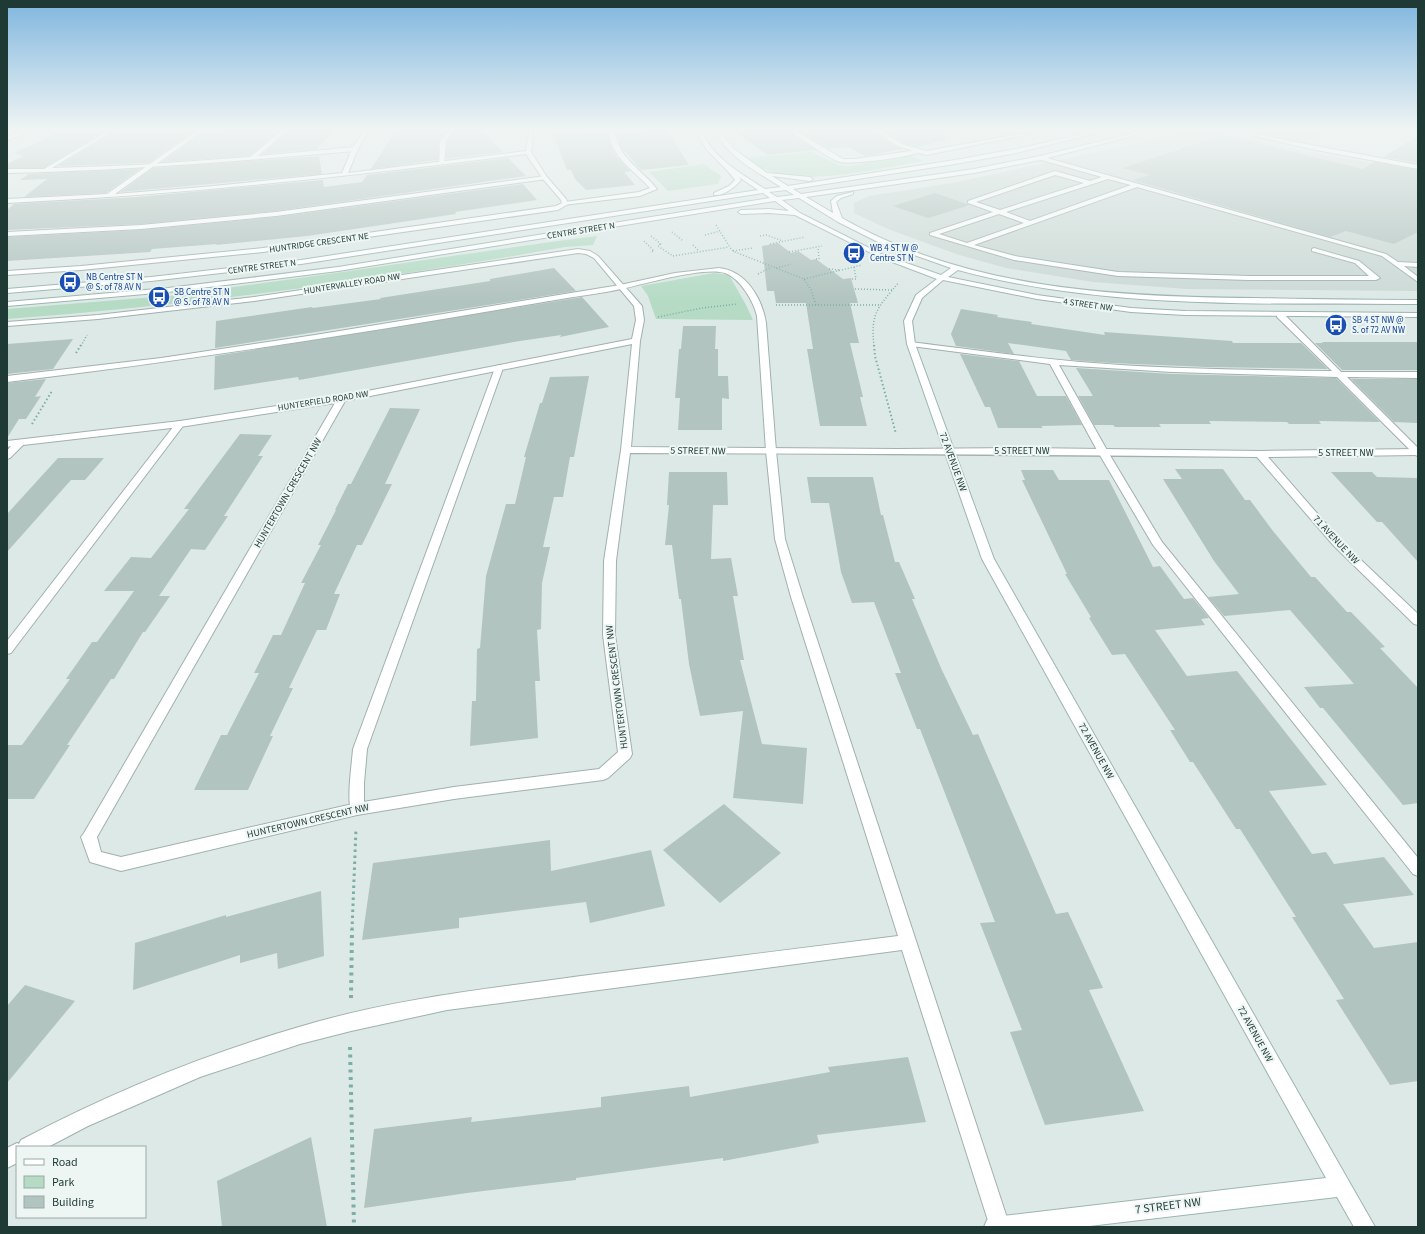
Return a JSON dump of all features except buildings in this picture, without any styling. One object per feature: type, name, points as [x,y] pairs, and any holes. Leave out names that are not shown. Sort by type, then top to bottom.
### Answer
[{"type":"street","points":[[107,197],[120,188]]},
{"type":"street","points":[[7,201],[107,197],[218,188]]},
{"type":"street","points":[[7,234],[141,227],[276,214],[473,188]]},
{"type":"street","points":[[553,188],[564,200],[565,204]]},
{"type":"street","name":"HUNTRIDGE CRESCENT NE","points":[[7,273],[88,267],[263,250],[558,208],[565,204],[640,194],[654,189],[653,188]]},
{"type":"street","points":[[699,200],[730,188]]},
{"type":"street","name":"4 STREET NW","points":[[760,188],[798,214],[880,256],[942,278],[972,285],[1037,297],[1132,310],[1185,313],[1280,315],[1418,315]]},
{"type":"street","name":"CENTRE STREET N","points":[[7,291],[151,279],[301,262],[784,188]]},
{"type":"street","name":"4 STREET NW","points":[[788,188],[840,221],[896,247],[956,268],[1024,284],[1113,296],[1194,300],[1418,302]]},
{"type":"street","name":"CENTRE STREET N","points":[[7,304],[86,298],[254,281],[778,199],[862,188]]},
{"type":"street","points":[[840,221],[836,214],[833,202],[865,188]]},
{"type":"street","points":[[1012,188],[970,202],[1030,223]]},
{"type":"street","points":[[1076,188],[932,234],[1014,258],[1118,274],[1249,278],[1376,278],[1357,262],[1314,250],[1335,242]]},
{"type":"street","points":[[967,245],[1130,188]]},
{"type":"street","points":[[1140,188],[1384,255],[1418,280]]},
{"type":"street","points":[[594,229],[625,228],[730,213],[769,211],[798,214]]},
{"type":"street","name":"HUNTERVALLEY ROAD NW","points":[[7,324],[98,317],[254,300],[566,251],[584,251],[596,257],[638,306],[640,320],[636,341]]},
{"type":"street","points":[[1396,264],[1418,265]]},
{"type":"street","name":"72 AVENUE NW","points":[[956,268],[919,297],[908,321],[911,344],[988,559],[1365,1227]]},
{"type":"street","points":[[7,379],[64,373],[241,349],[621,287],[635,282],[718,270],[726,271],[735,275],[764,304],[762,323],[771,452],[780,539],[797,597],[998,1227]]},
{"type":"street","points":[[1280,315],[1418,453]]},
{"type":"street","name":"HUNTERFIELD ROAD NW","points":[[7,444],[180,424],[342,399],[636,341]]},
{"type":"street","name":"HUNTERTOWN CRESCENT NW","points":[[342,399],[89,837],[95,857],[122,864],[357,809],[454,793],[603,774],[625,754],[609,635],[610,561],[626,450],[636,341]]},
{"type":"street","points":[[911,344],[1013,357],[1136,368],[1418,375]]},
{"type":"street","points":[[1053,361],[1157,543],[1418,870]]},
{"type":"street","points":[[357,809],[357,784],[360,749],[499,368]]},
{"type":"street","points":[[7,650],[180,424]]},
{"type":"street","points":[[7,456],[20,443]]},
{"type":"street","name":"5 STREET NW","points":[[626,450],[1260,454],[1418,453]]},
{"type":"street","name":"71 AVENUE NW","points":[[1260,454],[1338,544],[1418,621]]},
{"type":"street","points":[[30,1146],[81,1119],[199,1068],[300,1035],[350,1022],[447,1002],[908,942]]},
{"type":"street","points":[[7,1158],[16,1154]]},
{"type":"street","name":"7 STREET NW","points":[[998,1227],[1341,1186]]},
{"type":"path","points":[[714,221],[733,251],[804,279],[811,290],[816,305]]},
{"type":"path","points":[[705,235],[720,231]]},
{"type":"path","points":[[650,235],[662,245]]},
{"type":"path","points":[[760,236],[766,235],[783,241]]},
{"type":"path","points":[[770,244],[806,237]]},
{"type":"path","points":[[679,238],[684,238]]},
{"type":"path","points":[[644,241],[654,251],[650,252]]},
{"type":"path","points":[[693,245],[700,251]]},
{"type":"path","points":[[789,252],[824,246]]},
{"type":"path","points":[[673,256],[730,247]]},
{"type":"path","points":[[816,259],[819,259],[818,247]]},
{"type":"path","points":[[733,251],[753,248]]},
{"type":"path","points":[[775,268],[791,264]]},
{"type":"path","points":[[804,279],[866,265]]},
{"type":"path","points":[[755,276],[771,267]]},
{"type":"path","points":[[852,279],[856,279],[854,267]]},
{"type":"path","points":[[829,269],[843,270]]},
{"type":"path","points":[[855,289],[893,290]]},
{"type":"path","points":[[656,317],[717,306],[764,304],[880,305]]},
{"type":"path","points":[[351,1002],[351,956],[357,809]]},
{"type":"path","points":[[350,1046],[354,1227]]},
{"type":"shaded area","points":[[923,188],[1418,188],[1418,291],[1187,289],[1093,282],[1006,268],[956,254],[888,229],[854,213],[854,203],[869,196]]},
{"type":"green space","points":[[665,188],[692,188],[668,191]]},
{"type":"green space","points":[[597,236],[593,245],[565,247],[356,281],[217,299],[7,319],[7,309],[191,294],[192,292]]},
{"type":"green space","points":[[714,273],[729,275],[753,320],[656,319],[648,296],[641,286]]},
{"type":"place","name":"WB 4 ST W @ Centre ST N","points":[[854,253]]},
{"type":"place","name":"NB Centre ST N @ S. of 78 AV N","points":[[70,282]]},
{"type":"place","name":"SB Centre ST N @ S. of 78 AV N","points":[[159,297]]},
{"type":"place","name":"SB 4 ST NW @ S. of 72 AV NW","points":[[1336,325]]}]
